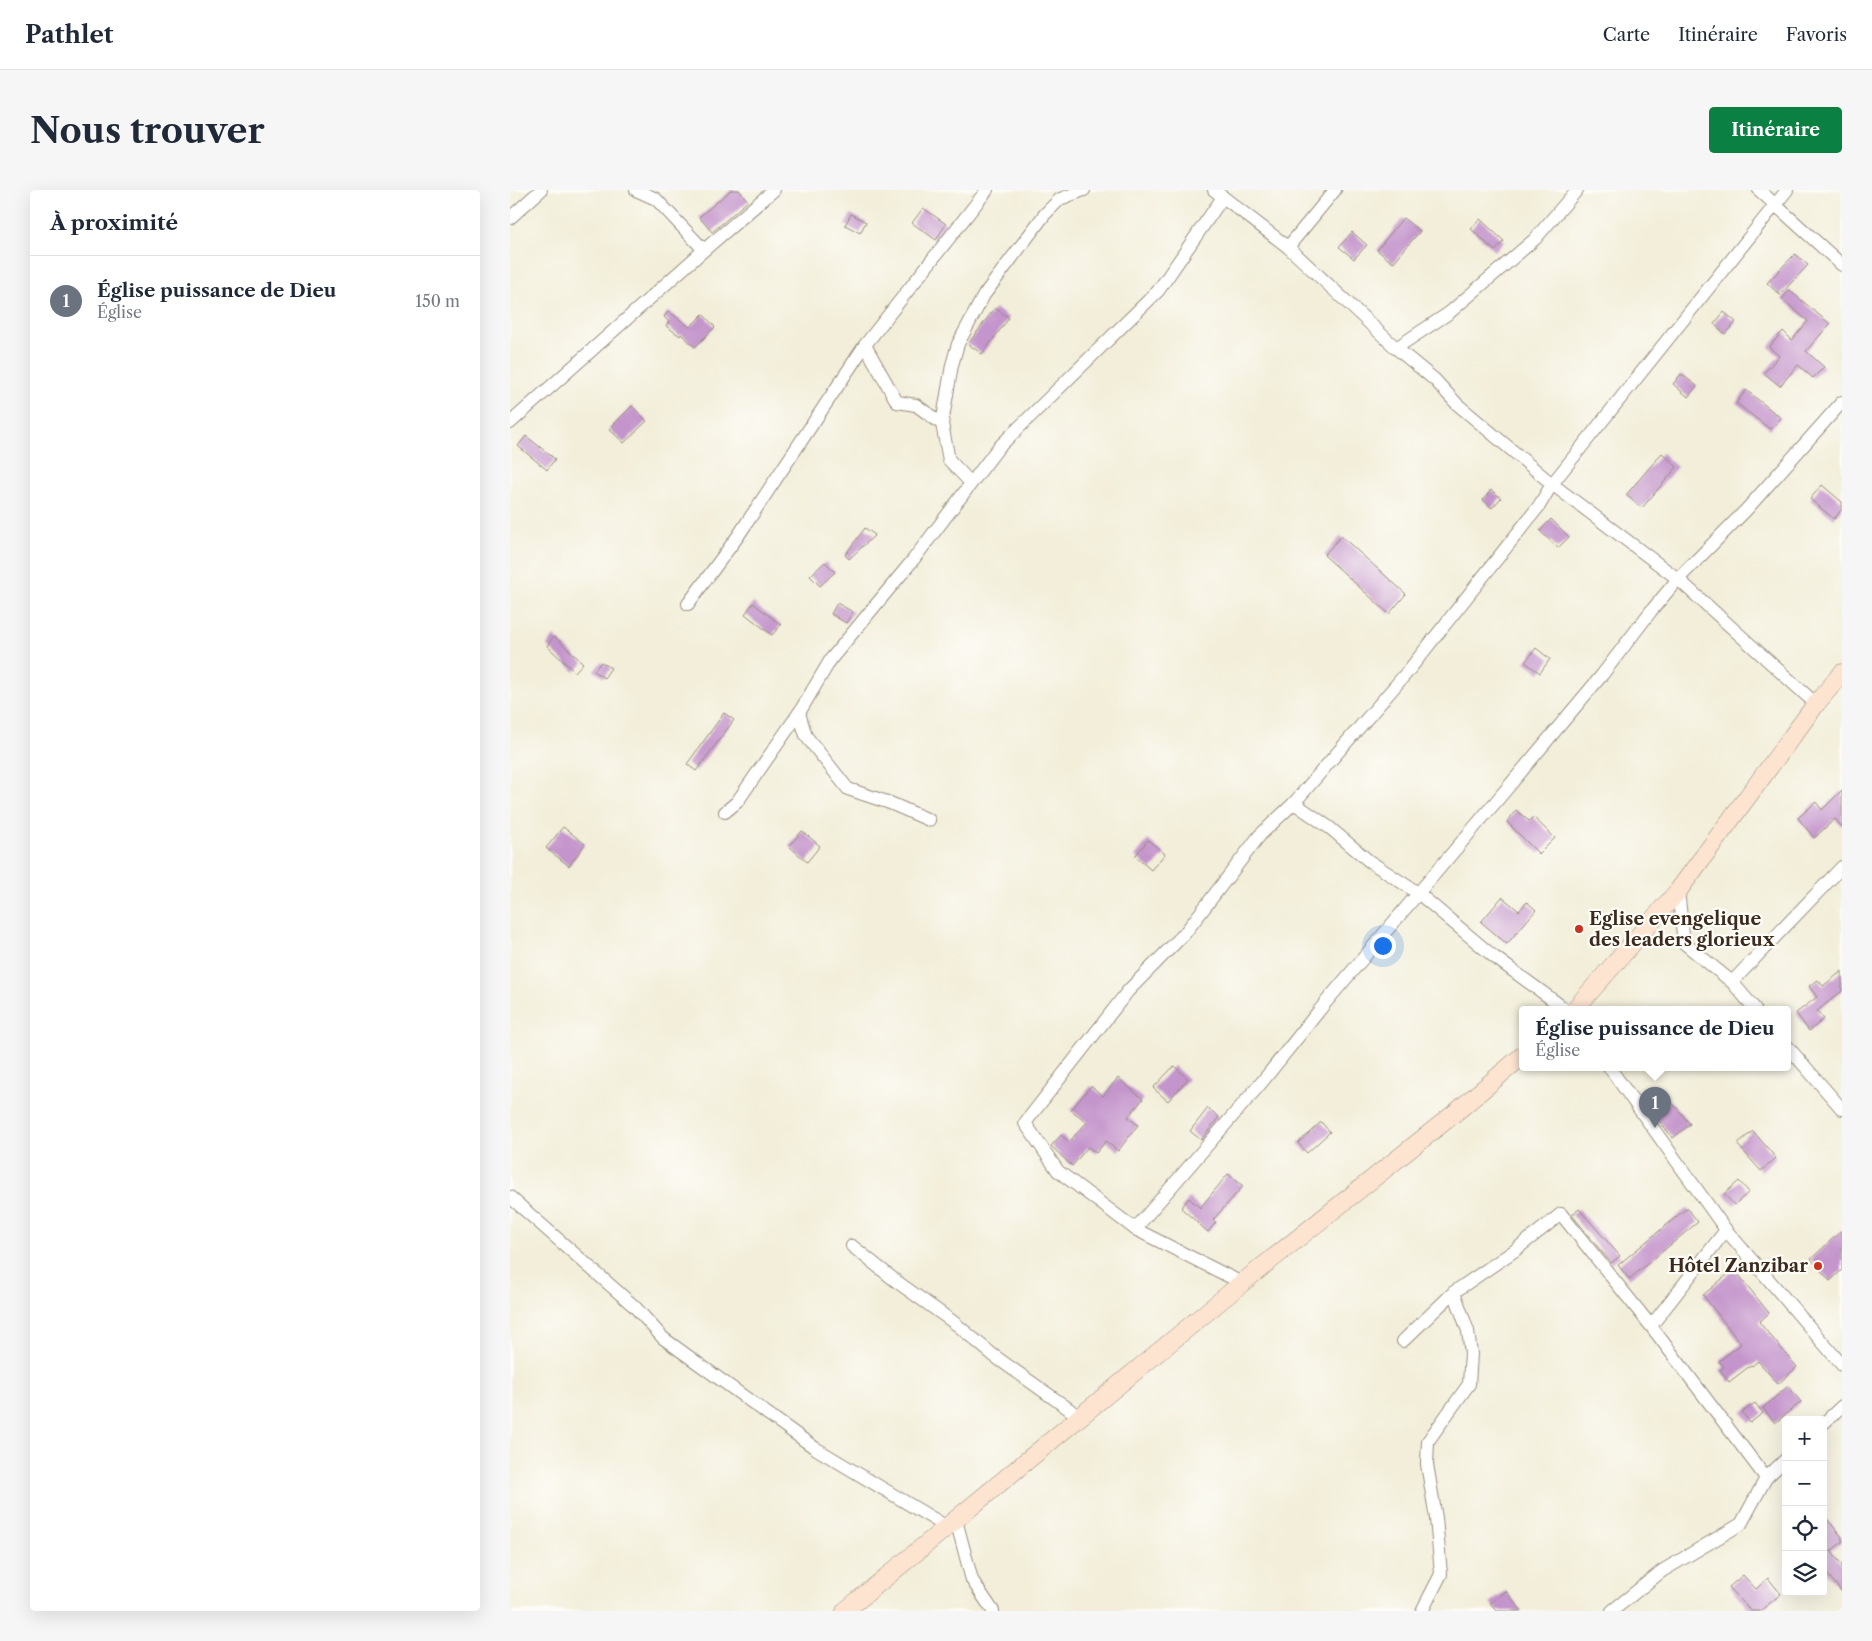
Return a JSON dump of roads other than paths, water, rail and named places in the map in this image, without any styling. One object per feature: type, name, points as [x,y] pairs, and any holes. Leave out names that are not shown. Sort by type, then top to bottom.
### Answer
[{"type":"street","points":[[510,218],[541,190]]},
{"type":"street","points":[[636,190],[656,199],[704,250]]},
{"type":"street","points":[[510,423],[774,190]]},
{"type":"street","points":[[688,604],[738,536],[865,345],[987,190]]},
{"type":"street","points":[[971,483],[949,460],[942,424],[952,365],[958,344],[984,295],[1045,214],[1060,199],[1084,190]]},
{"type":"street","points":[[1288,247],[1335,190]]},
{"type":"street","points":[[1396,348],[1449,313],[1535,240],[1577,190]]},
{"type":"street","points":[[1759,190],[1774,206],[1842,265]]},
{"type":"street","points":[[1242,1283],[1135,1229],[1058,1171],[1025,1123],[1128,991],[1185,933],[1260,835],[1294,803],[1409,670],[1539,506],[1552,484],[1787,190]]},
{"type":"street","points":[[725,812],[737,802],[799,713],[831,659],[913,560],[998,448],[1158,292],[1218,193],[1288,247],[1396,348],[1435,380],[1457,404],[1552,484],[1678,579],[1816,704]]},
{"type":"street","points":[[865,345],[897,402],[916,405],[942,424]]},
{"type":"street","points":[[1135,1229],[1262,1082],[1326,1002],[1595,683],[1678,579],[1747,509],[1842,402]]},
{"type":"street","points":[[1578,1006],[1678,891],[1816,704],[1842,673]]},
{"type":"street","points":[[799,713],[806,736],[848,789],[890,803],[929,820]]},
{"type":"street","points":[[1294,803],[1330,828],[1369,861],[1418,893],[1493,956],[1561,1006]]},
{"type":"street","points":[[1732,982],[1840,874]]},
{"type":"street","points":[[1678,891],[1684,943],[1732,982],[1752,1006]]},
{"type":"street","points":[[1791,1050],[1842,1109]]},
{"type":"street","points":[[845,1611],[1242,1283],[1455,1113],[1519,1059]]},
{"type":"street","points":[[1612,1071],[1726,1230],[1842,1365]]},
{"type":"street","points":[[510,1197],[635,1307],[663,1338],[815,1448],[951,1524],[972,1580],[993,1611]]},
{"type":"street","points":[[1403,1341],[1454,1292],[1514,1251],[1561,1214],[1651,1326],[1766,1478]]},
{"type":"street","points":[[1651,1326],[1726,1230]]},
{"type":"street","points":[[852,1246],[896,1281],[956,1324],[993,1355],[1080,1417]]},
{"type":"street","points":[[1422,1611],[1441,1574],[1436,1518],[1428,1464],[1428,1441],[1470,1384],[1471,1354],[1468,1331],[1454,1292]]},
{"type":"street","points":[[1827,1420],[1842,1406]]},
{"type":"street","points":[[1612,1611],[1662,1571],[1741,1524],[1766,1478],[1784,1461]]},
{"type":"place","name":"Eglise evengelique des leaders glorieux","points":[[1579,929]]},
{"type":"place","name":"Église puissance de Dieu","points":[[1655,1128]]},
{"type":"place","name":"Hôtel Zanzibar","points":[[1818,1266]]}]
